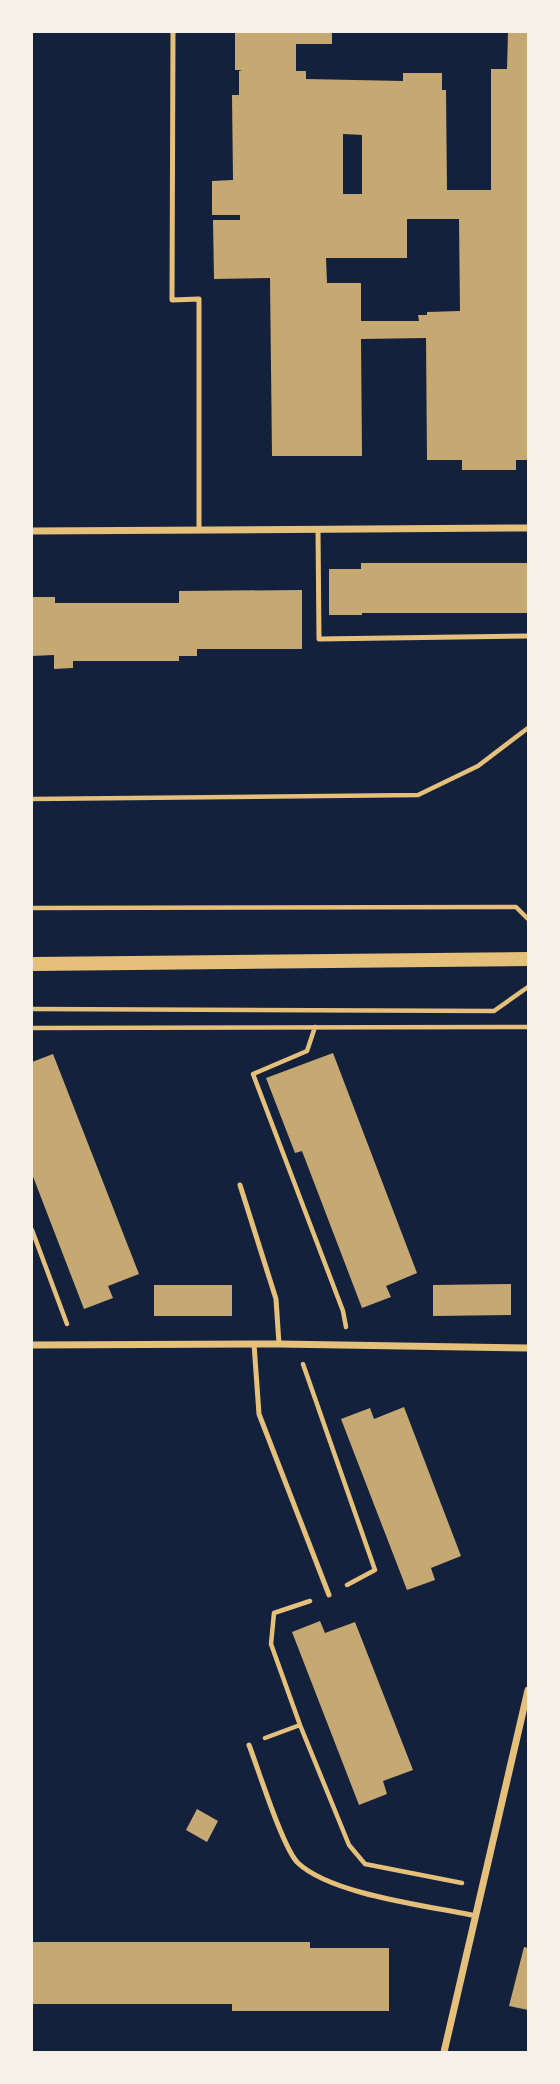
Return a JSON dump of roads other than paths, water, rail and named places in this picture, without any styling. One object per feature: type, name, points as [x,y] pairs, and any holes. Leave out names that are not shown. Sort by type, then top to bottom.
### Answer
[{"type":"main road","points":[[32,964],[528,959]]},
{"type":"street","points":[[32,531],[528,528]]},
{"type":"street","points":[[32,1346],[296,1344],[528,1348]]},
{"type":"street","points":[[444,2053],[528,1690]]},
{"type":"lane","points":[[173,32],[172,300],[199,299],[199,530]]},
{"type":"lane","points":[[318,529],[319,639],[528,636]]},
{"type":"lane","points":[[240,1185],[276,1299],[279,1344]]},
{"type":"lane","points":[[254,1344],[259,1414],[328,1595]]},
{"type":"lane","points":[[249,1745],[286,1842],[297,1862],[322,1879],[351,1890],[476,1916]]}]
